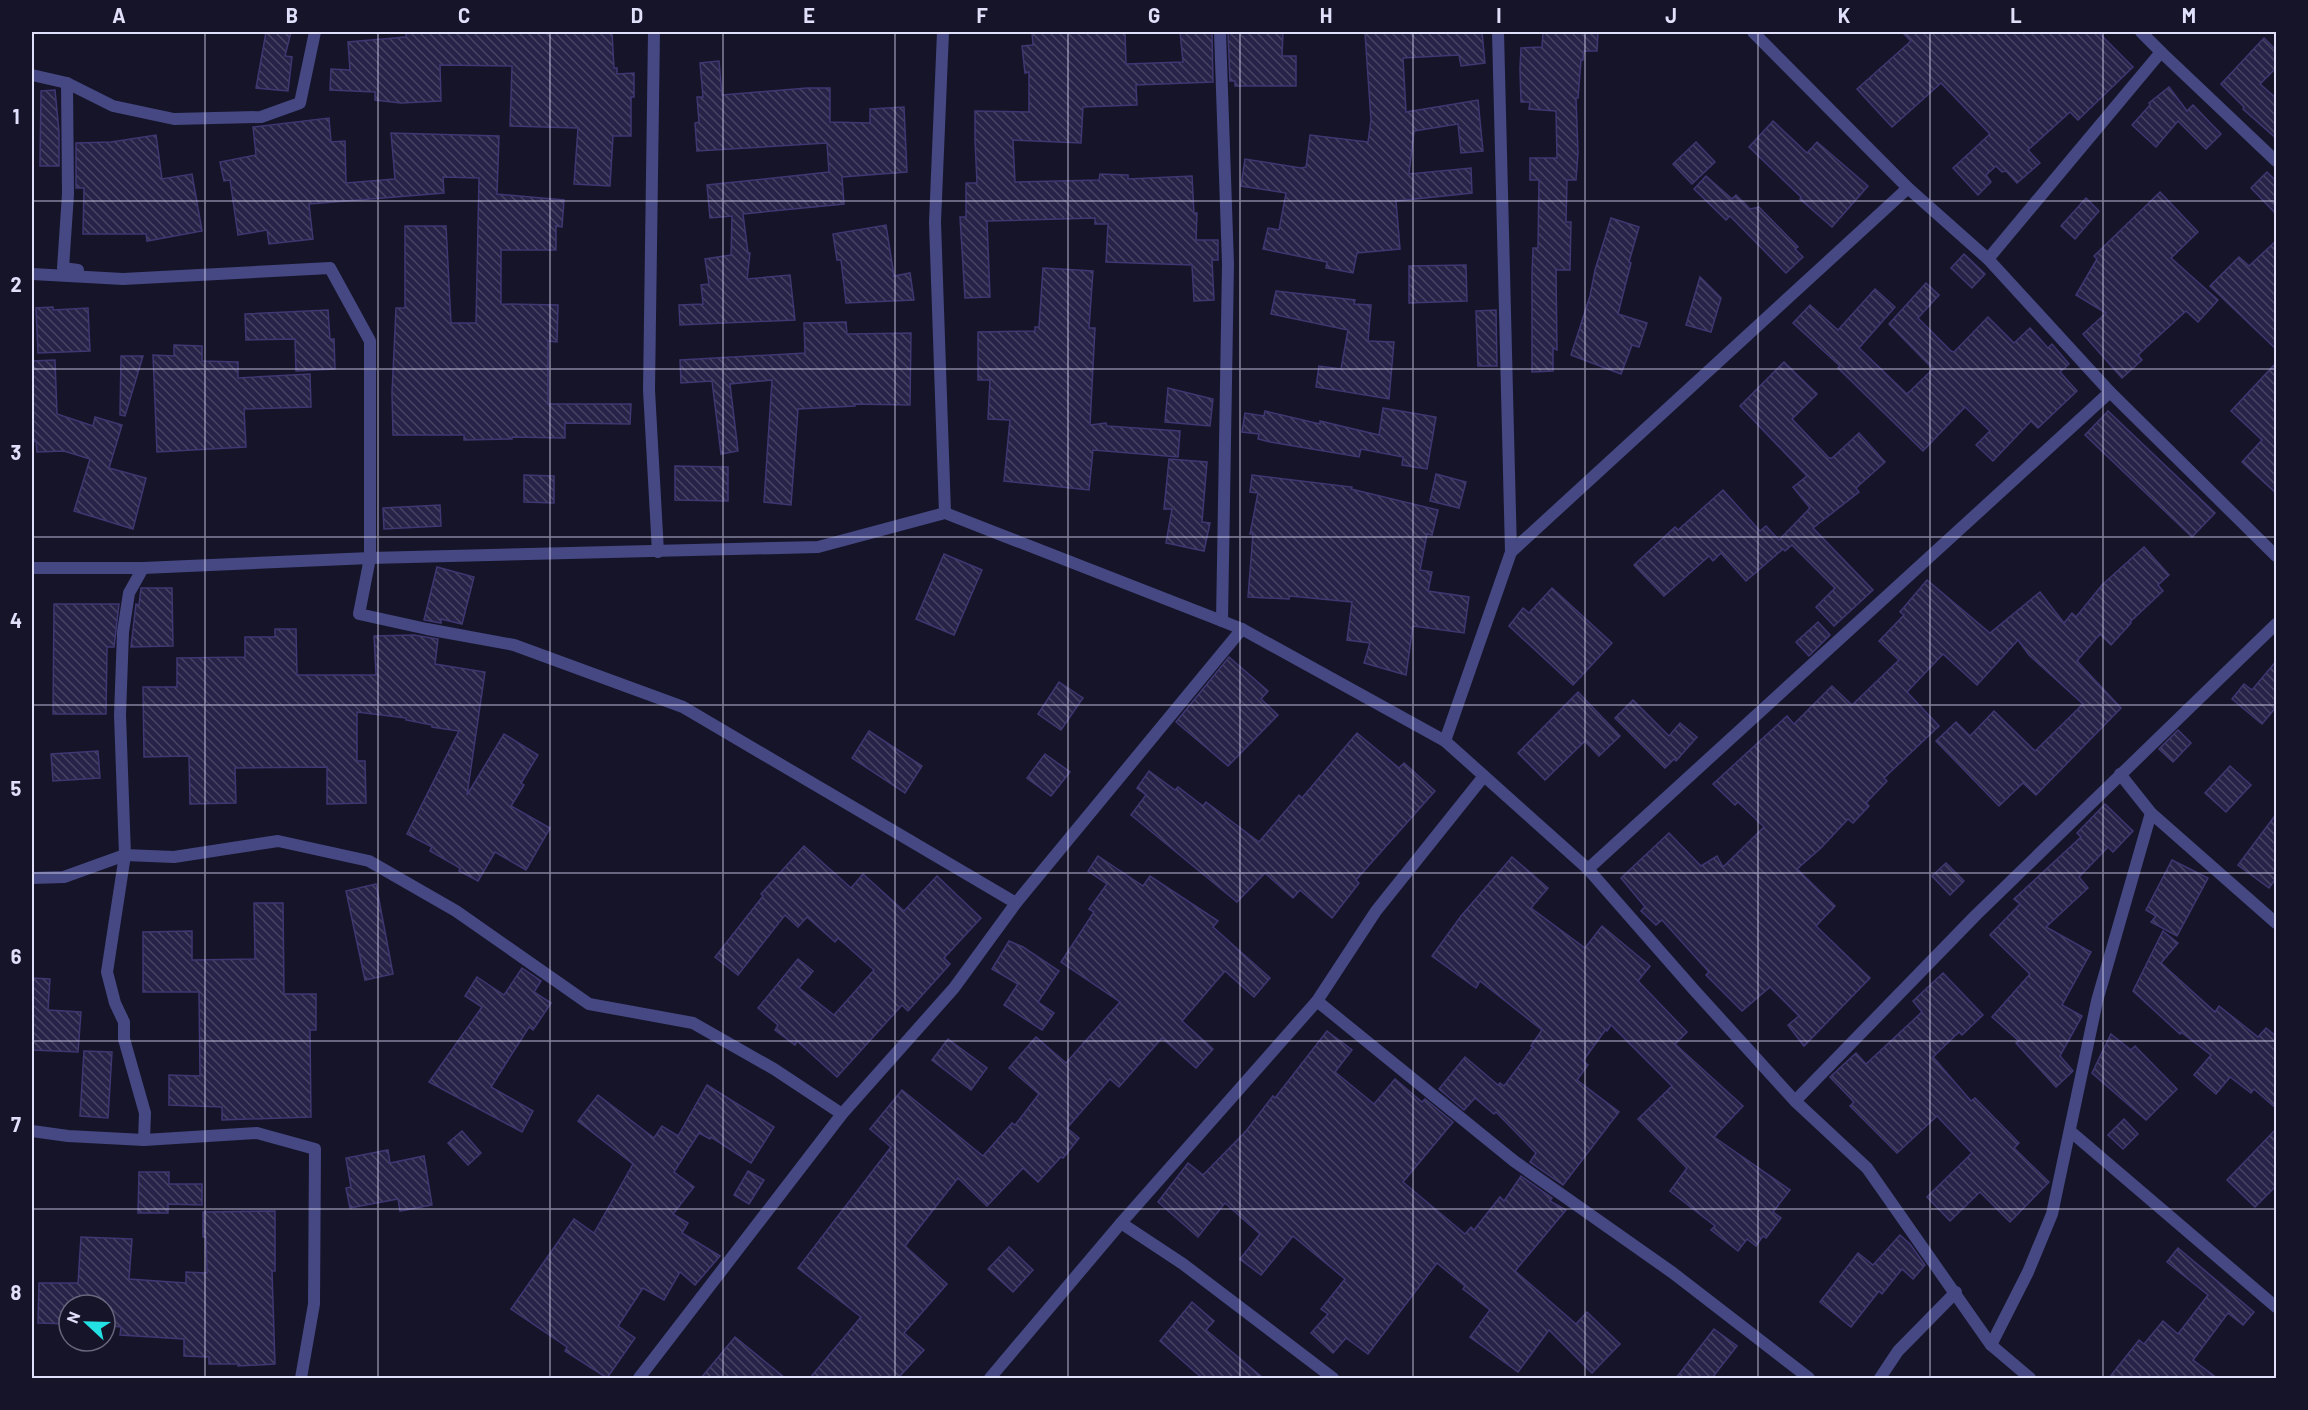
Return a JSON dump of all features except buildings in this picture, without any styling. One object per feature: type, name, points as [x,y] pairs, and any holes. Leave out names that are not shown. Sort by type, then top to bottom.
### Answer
[{"type":"street","points":[[32,75],[67,83],[112,106],[174,119],[261,117],[300,103],[315,32]]},
{"type":"street","points":[[654,32],[649,390],[658,552]]},
{"type":"street","points":[[943,32],[935,222],[945,513]]},
{"type":"street","points":[[1220,32],[1228,264],[1222,621]]},
{"type":"street","points":[[1445,741],[1511,552],[1498,32]]},
{"type":"street","points":[[1753,32],[1908,188],[1988,259],[2110,392],[2277,556]]},
{"type":"street","points":[[2141,32],[2277,161]]},
{"type":"street","points":[[1988,259],[2161,52]]},
{"type":"street","points":[[67,83],[68,194],[63,268],[123,279]]},
{"type":"street","points":[[1511,552],[1908,188]]},
{"type":"street","points":[[32,274],[123,279],[330,268],[370,341],[370,558],[359,614],[514,645],[683,707],[1016,903]]},
{"type":"street","points":[[1588,869],[2110,392]]},
{"type":"street","points":[[32,568],[143,568],[370,558],[818,547],[945,513],[1222,621],[1445,741],[1588,869],[1795,1101],[1867,1168],[1991,1345],[2030,1378]]},
{"type":"street","points":[[143,568],[129,593],[123,632],[120,715],[125,855],[107,972],[114,1003],[124,1022],[124,1039],[145,1113],[144,1140]]},
{"type":"street","points":[[1795,1101],[1976,915],[2277,624]]},
{"type":"street","points":[[639,1378],[842,1114],[954,988],[1016,903],[1242,630]]},
{"type":"street","points":[[2120,774],[2151,813],[2277,923]]},
{"type":"street","points":[[990,1378],[1121,1223],[1317,1001],[1376,911],[1484,776]]},
{"type":"street","points":[[1991,1345],[2028,1272],[2052,1214],[2097,1001],[2151,813]]},
{"type":"street","points":[[32,878],[64,877],[125,855],[174,857],[278,841],[369,861],[456,911],[589,1004],[615,1011],[693,1023],[774,1069],[842,1114]]},
{"type":"street","points":[[1317,1001],[1514,1161],[1673,1273],[1809,1378]]},
{"type":"street","points":[[32,1131],[68,1136],[144,1140],[257,1133],[315,1149],[314,1304],[302,1378]]},
{"type":"street","points":[[2070,1131],[2277,1307]]},
{"type":"street","points":[[1121,1223],[1183,1264],[1332,1378]]},
{"type":"street","points":[[1880,1378],[1898,1351],[1956,1292]]}]
